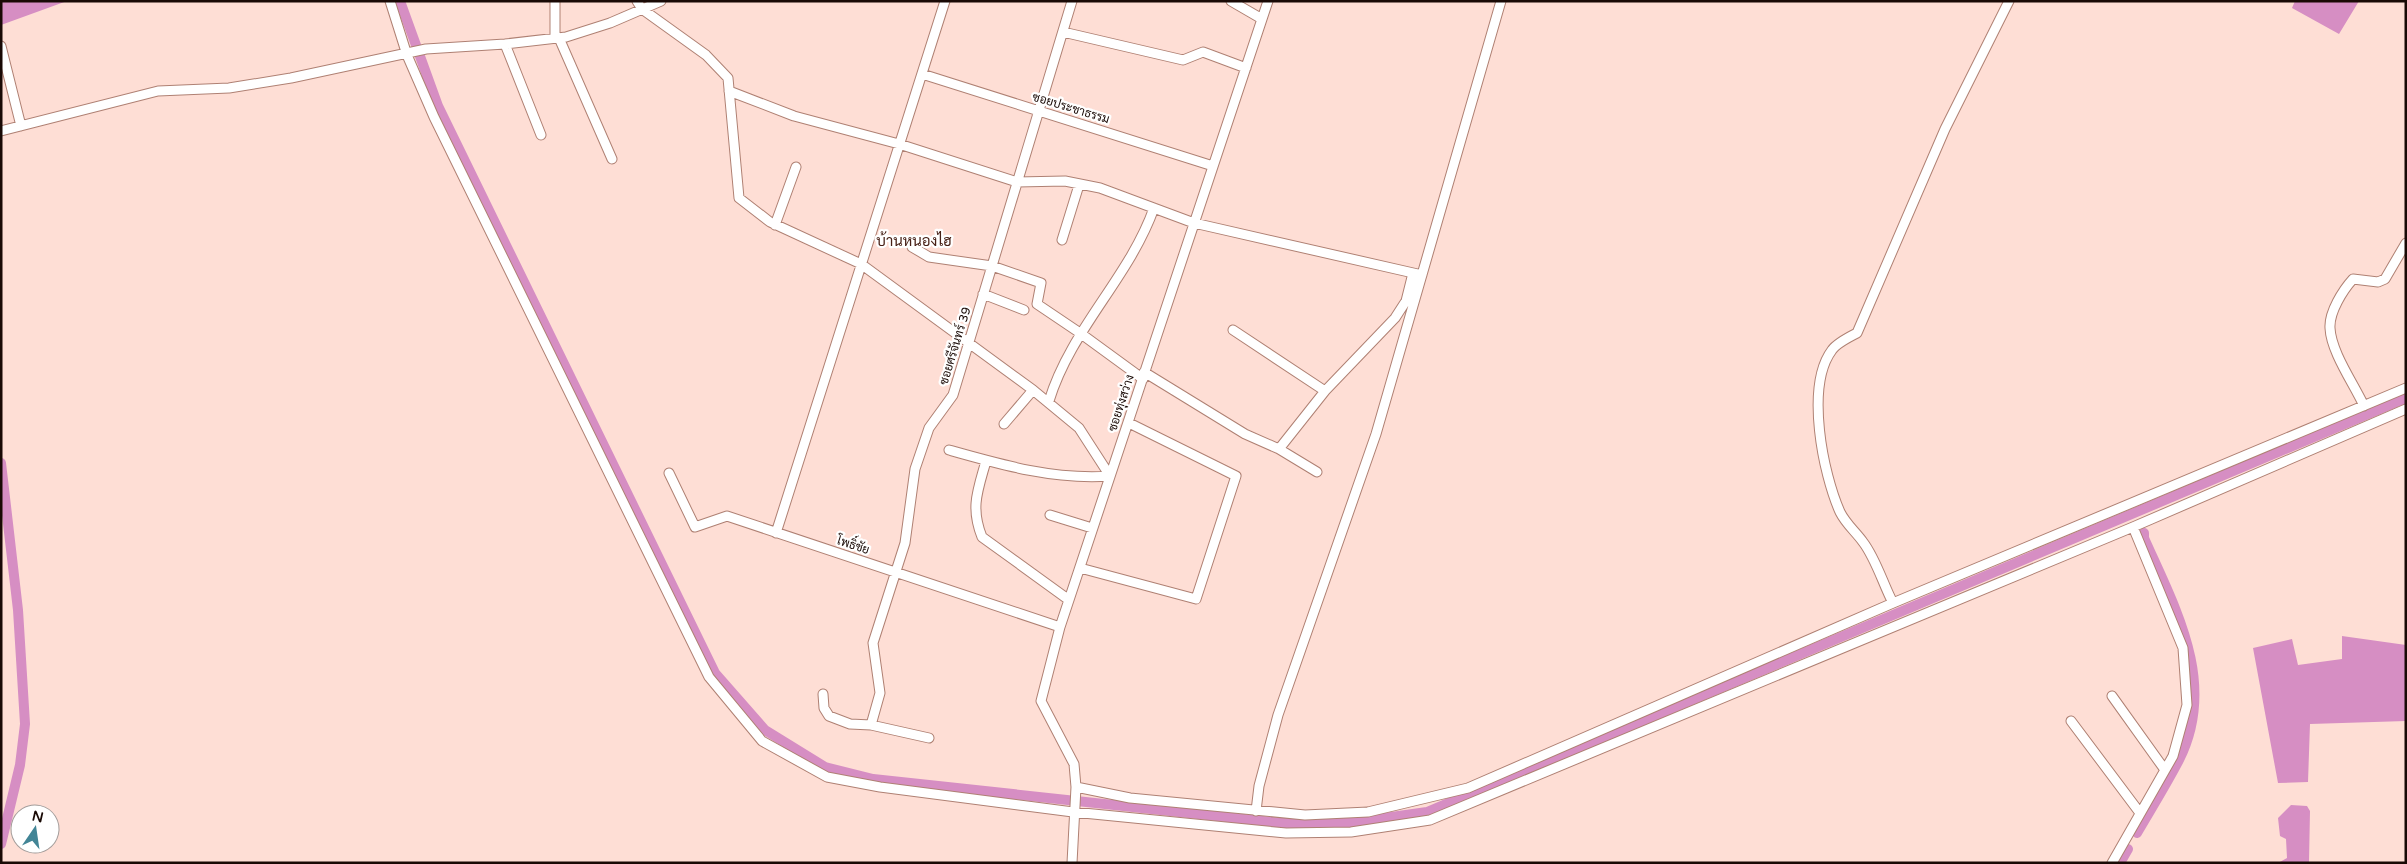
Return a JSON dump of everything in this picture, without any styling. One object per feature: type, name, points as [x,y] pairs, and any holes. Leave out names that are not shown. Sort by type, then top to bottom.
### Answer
[{"type":"street","points":[[390,1],[434,117],[709,678],[762,741],[827,777],[880,788],[1286,833],[1351,832],[1430,820],[2133,527],[2406,409]]},
{"type":"street","points":[[555,1],[557,38],[612,159]]},
{"type":"street","points":[[1,131],[158,91],[229,88],[426,50],[557,38],[610,23],[639,5],[661,1]]},
{"type":"street","points":[[776,533],[945,1]]},
{"type":"street","name":"ซอยศรีจันทร์ 39","points":[[871,725],[880,693],[873,643],[894,572],[905,543],[915,469],[929,428],[953,395],[1072,1]]},
{"type":"street","points":[[1230,1],[1262,19]]},
{"type":"street","name":"ซอยทุ่งสว่าง","points":[[1072,863],[1076,790],[1074,764],[1042,702],[1060,627],[1268,1]]},
{"type":"street","points":[[1256,811],[1259,786],[1278,715],[1376,434],[1501,1]]},
{"type":"street","points":[[1893,604],[1863,542],[1847,525],[1828,481],[1819,436],[1819,396],[1823,366],[1832,348],[1857,333],[1945,129],[2009,1]]},
{"type":"street","points":[[639,5],[706,55],[728,78],[739,198],[752,210],[775,225],[861,264],[968,344],[1049,401],[1079,428],[1110,476],[1083,478],[1015,469],[949,450]]},
{"type":"street","points":[[1063,32],[1182,60],[1203,52],[1246,68]]},
{"type":"street","points":[[505,44],[541,135]]},
{"type":"street","points":[[1,46],[21,126]]},
{"type":"street","name":"ซอยประชาธรรม","points":[[922,74],[1213,166]]},
{"type":"street","points":[[729,91],[794,116],[899,144],[1017,182],[1065,181],[1100,188],[1194,223],[1422,276]]},
{"type":"street","points":[[775,225],[796,167]]},
{"type":"street","points":[[1062,240],[1079,185]]},
{"type":"street","points":[[1049,401],[1055,381],[1080,333],[1118,281],[1148,224],[1154,208]]},
{"type":"street","points":[[2364,406],[2337,352],[2330,328],[2333,313],[2347,286],[2353,279],[2378,282],[2385,279],[2406,243]]},
{"type":"street","points":[[912,247],[929,257],[992,266],[1041,283],[1037,304],[1144,376],[1245,434],[1278,449],[1317,472]]},
{"type":"street","points":[[1278,449],[1325,391],[1395,318],[1406,301],[1412,273]]},
{"type":"street","points":[[983,294],[1024,310]]},
{"type":"street","points":[[1233,330],[1325,391]]},
{"type":"street","points":[[1076,790],[1130,798],[1305,815],[1368,812],[1468,788],[1893,604],[2406,388]]},
{"type":"street","points":[[1004,424],[1033,390]]},
{"type":"street","points":[[1080,568],[1196,599],[1236,476],[1129,423]]},
{"type":"street","points":[[986,460],[975,499],[975,521],[982,537],[1069,600]]},
{"type":"street","name":"โพธิ์ชัย","points":[[668,473],[696,527],[727,516],[1060,627]]},
{"type":"street","points":[[1050,515],[1092,528]]},
{"type":"street","points":[[2112,863],[2173,756],[2187,704],[2183,648],[2133,527]]},
{"type":"street","points":[[823,694],[824,708],[829,716],[850,724],[871,725],[929,738]]},
{"type":"street","points":[[2112,696],[2165,770]]},
{"type":"street","points":[[2071,721],[2140,813]]},
{"type":"shaded area","points":[[1,1],[67,1],[1,25]]},
{"type":"shaded area","points":[[2295,1],[2359,1],[2339,34],[2292,8]]},
{"type":"shaded area","points":[[2342,636],[2406,645],[2406,721],[2310,724],[2308,782],[2278,783],[2253,648],[2292,639],[2298,665],[2342,659]]},
{"type":"shaded area","points":[[2291,805],[2307,806],[2310,811],[2309,862],[2324,863],[2278,863],[2287,858],[2286,839],[2280,836],[2278,818]]},
{"type":"waterway","points":[[400,1],[438,106],[715,673],[765,730],[825,767],[873,779],[1281,823],[1349,823],[1427,812],[2406,398]]},
{"type":"waterway","points":[[1,463],[18,610],[25,724],[20,765],[1,844]]},
{"type":"waterway","points":[[2137,833],[2179,760],[2190,731],[2194,703],[2193,674],[2188,646],[2168,591],[2144,538],[2144,533]]},
{"type":"waterway","points":[[2120,863],[2128,849]]},
{"type":"district","name":"บ้านหนองไฮ","points":[[914,241]]}]
